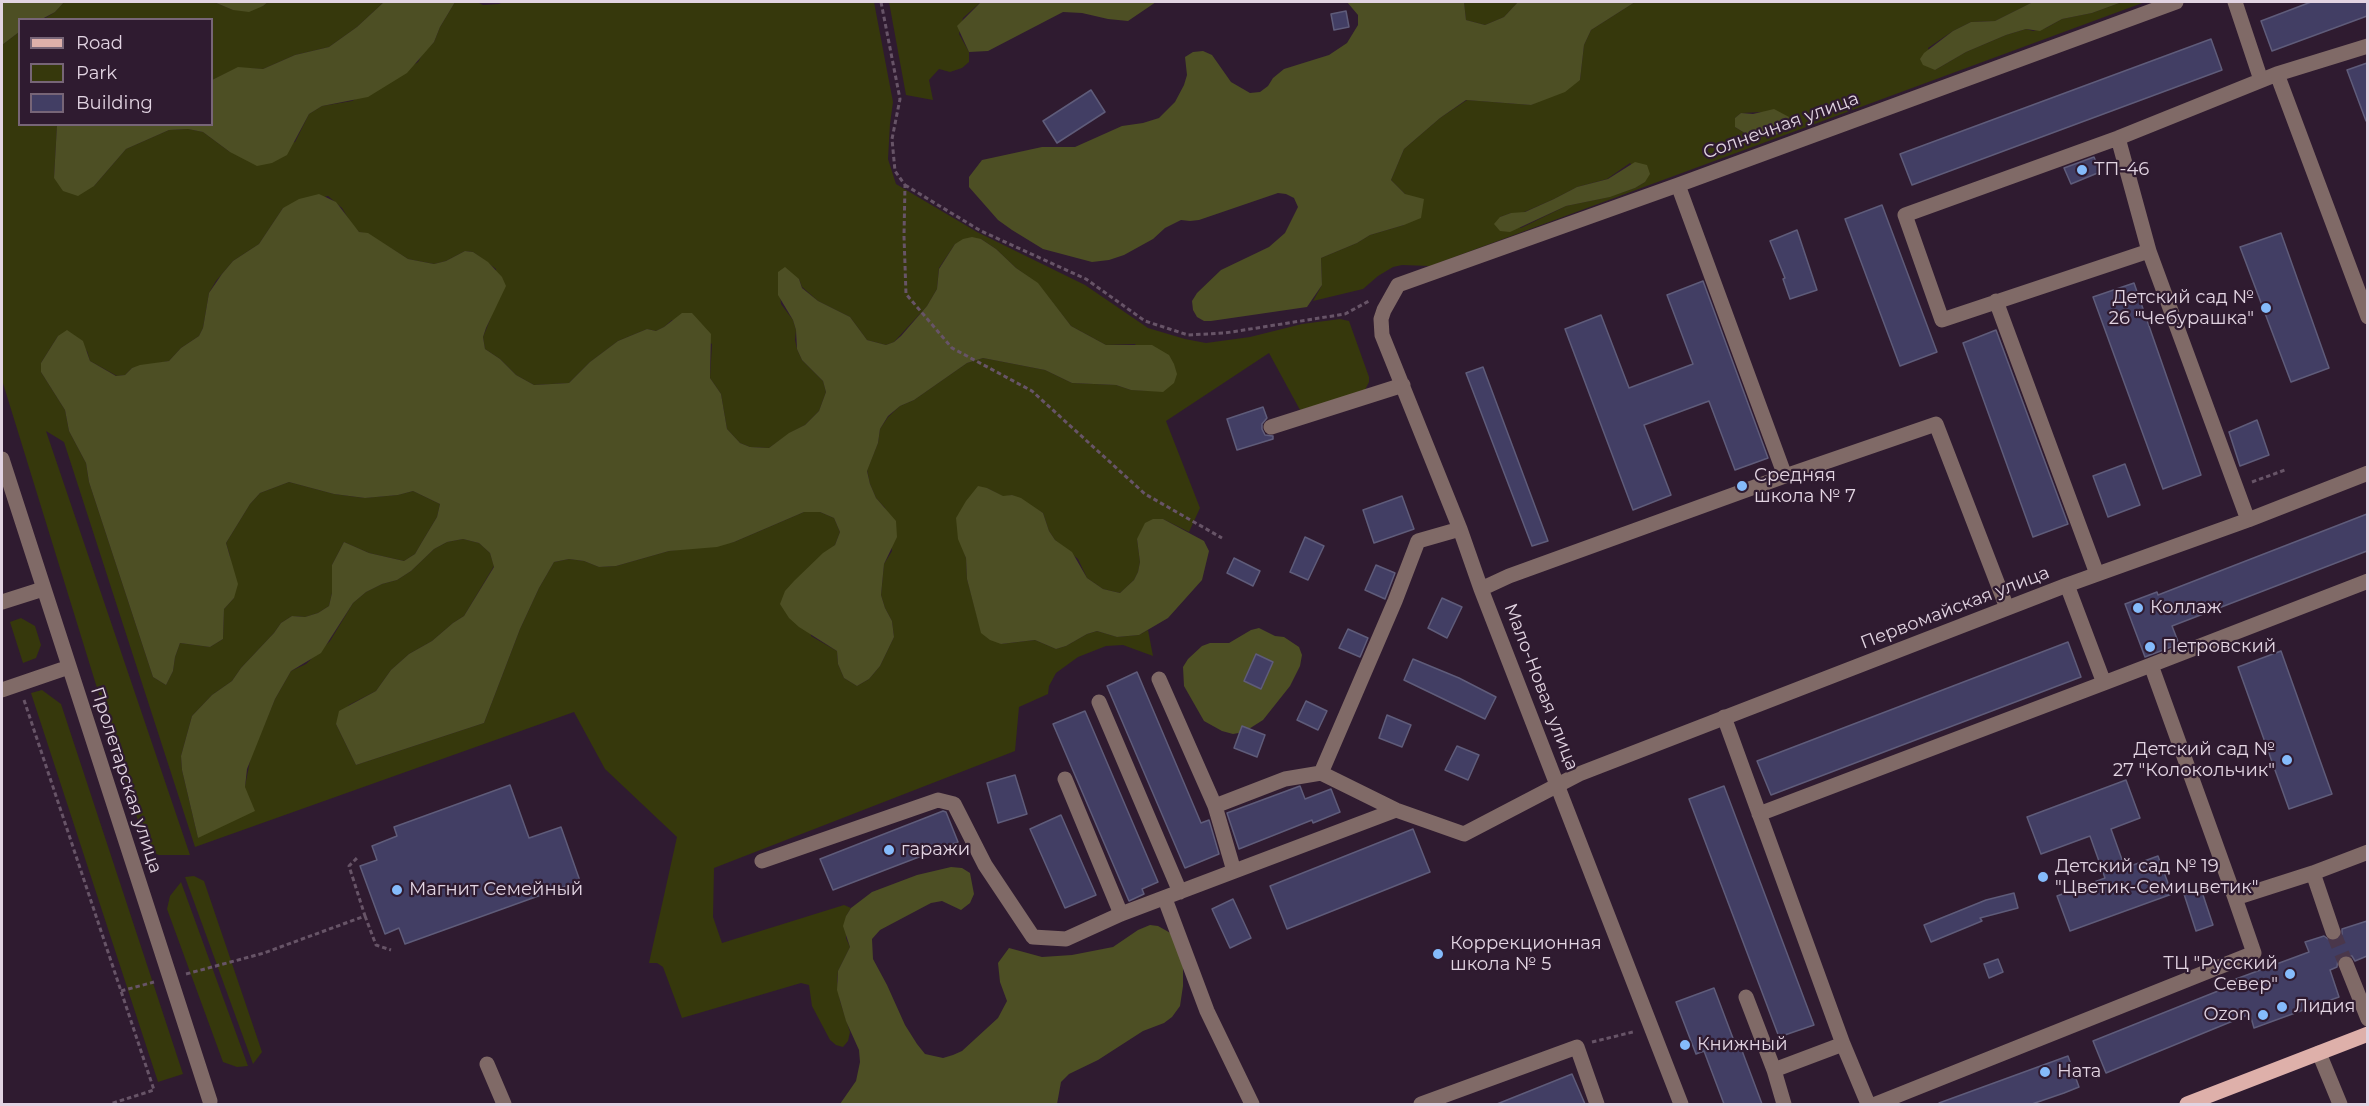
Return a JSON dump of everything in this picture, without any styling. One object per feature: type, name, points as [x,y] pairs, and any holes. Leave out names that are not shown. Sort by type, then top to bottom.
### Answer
[{"type":"main road","points":[[2187,1104],[2367,1035]]},
{"type":"street","name":"Солнечная улица","points":[[1398,285],[2176,2]]},
{"type":"street","points":[[2235,2],[2261,80]]},
{"type":"street","points":[[2149,251],[1942,320],[1905,215],[2118,138],[2277,74],[2367,46]]},
{"type":"street","points":[[2277,74],[2367,317]]},
{"type":"street","points":[[2118,138],[2149,251],[2248,520]]},
{"type":"street","points":[[1678,185],[1785,476]]},
{"type":"street","name":"Мало-Новая улица","points":[[1398,285],[1384,310],[1381,329],[1681,1104]]},
{"type":"street","points":[[1996,301],[2097,574]]},
{"type":"street","points":[[1271,427],[1403,385]]},
{"type":"street","points":[[1481,589],[1509,576],[1936,424],[2007,608]]},
{"type":"street","name":"Пролетарская улица","points":[[2,459],[170,978],[208,1103]]},
{"type":"street","name":"Первомайская улица","points":[[1321,773],[1396,810],[1464,834],[1558,785],[1724,717],[2367,473]]},
{"type":"street","points":[[1215,806],[1285,779],[1321,773],[1395,601],[1418,541],[1460,529]]},
{"type":"street","points":[[1759,814],[2367,581]]},
{"type":"street","points":[[2067,585],[2104,682]]},
{"type":"street","points":[[2,602],[44,589]]},
{"type":"street","points":[[1876,1104],[2254,953],[2151,665]]},
{"type":"street","points":[[2,690],[69,667]]},
{"type":"street","points":[[1159,679],[1215,806],[1234,871]]},
{"type":"street","points":[[1099,702],[1180,892]]},
{"type":"street","points":[[1724,717],[1843,1044],[1868,1104]]},
{"type":"street","points":[[1065,779],[1121,914]]},
{"type":"street","points":[[762,861],[938,800],[954,804],[985,865],[1032,938],[1066,939],[1121,914],[1396,810]]},
{"type":"street","points":[[2235,898],[2313,873],[2367,852]]},
{"type":"street","points":[[2313,873],[2333,932]]},
{"type":"street","points":[[1165,899],[1208,1011],[1252,1104]]},
{"type":"street","points":[[2346,964],[2367,1019]]},
{"type":"street","points":[[1746,997],[1774,1070],[1784,1104]]},
{"type":"street","points":[[1774,1070],[1843,1044]]},
{"type":"street","points":[[1421,1104],[1576,1047],[1597,1104]]},
{"type":"street","points":[[2319,1053],[2340,1104]]},
{"type":"street","points":[[487,1064],[504,1104]]},
{"type":"path","points":[[881,2],[900,99],[892,138],[895,171],[905,185],[981,231],[1086,279],[1145,321],[1188,335],[1225,333],[1345,314],[1372,299]]},
{"type":"path","points":[[905,185],[906,294],[952,348],[1032,391],[1145,494],[1222,538]]},
{"type":"path","points":[[2236,489],[2285,470]]},
{"type":"path","points":[[19,684],[154,1090],[110,1104]]},
{"type":"path","points":[[357,858],[349,866],[365,916],[376,945],[391,950]]},
{"type":"path","points":[[121,991],[264,953],[365,916]]},
{"type":"path","points":[[1576,1047],[1634,1032]]},
{"type":"green space","points":[[2,2],[64,2],[55,12],[44,18],[18,18],[18,33],[2,45]]},
{"type":"green space","points":[[64,2],[214,2],[233,10],[263,6],[268,2],[384,2],[357,27],[329,47],[295,55],[263,69],[238,68],[213,80],[213,18],[45,18]]},
{"type":"green space","points":[[214,2],[268,2],[249,12],[233,10]]},
{"type":"green space","points":[[384,2],[455,2],[434,42],[407,73],[368,97],[322,106],[309,114],[287,155],[272,163],[257,166],[230,152],[203,132],[188,129],[169,130],[126,149],[94,186],[78,196],[63,191],[54,178],[57,126],[213,126],[213,80],[238,67],[263,69],[295,55],[329,47],[357,27]]},
{"type":"green space","points":[[455,2],[477,2],[483,5],[503,2],[874,2],[893,102],[888,159],[896,184],[977,232],[1085,285],[1148,328],[1206,343],[1250,337],[1302,324],[1340,319],[1349,321],[1369,377],[1364,392],[1300,410],[1269,353],[1166,421],[1200,508],[1189,532],[1163,519],[1137,539],[1140,562],[1138,572],[1134,580],[1120,593],[1103,589],[1087,578],[1078,559],[1055,540],[1049,531],[1043,513],[1012,495],[1004,497],[987,488],[963,549],[967,579],[979,623],[1001,644],[1035,640],[1056,649],[1097,631],[1117,637],[1139,635],[1148,630],[1153,656],[1123,645],[1106,646],[1078,657],[1056,673],[1049,686],[1048,694],[1019,707],[1015,751],[714,868],[713,917],[722,943],[844,905],[851,908],[846,916],[846,938],[850,947],[838,971],[837,981],[840,1001],[850,1032],[848,1041],[843,1047],[830,1040],[812,1006],[809,985],[801,983],[682,1018],[663,967],[657,963],[649,963],[677,837],[605,769],[574,712],[195,847],[64,442],[46,431],[190,855],[159,855],[147,850],[2,380],[2,45],[18,33],[18,126],[57,126],[54,178],[94,186],[126,149],[169,130],[188,129],[203,132],[230,152],[295,142],[309,114],[322,106],[352,101],[418,62],[434,42]],"holes":[[[328,196],[342,208],[359,232],[368,234],[408,259],[434,264],[446,261],[465,251],[473,252],[496,269],[491,317],[483,337],[485,349],[500,359],[516,375],[534,385],[569,383],[590,362],[618,341],[647,329],[656,331],[672,320],[712,344],[710,378],[721,394],[727,429],[740,443],[750,447],[769,448],[805,425],[819,411],[826,392],[823,381],[802,360],[797,349],[793,320],[781,304],[778,272],[799,279],[802,287],[818,301],[850,317],[867,340],[886,345],[894,342],[927,306],[937,289],[939,268],[955,244],[981,239],[1038,284],[1071,326],[1106,345],[1135,344],[1163,391],[1131,390],[1116,385],[1072,383],[1045,370],[983,358],[967,363],[914,400],[900,406],[888,417],[880,429],[878,443],[867,470],[876,498],[885,508],[892,551],[884,564],[881,595],[892,621],[894,637],[880,666],[869,679],[857,686],[844,678],[838,664],[837,651],[811,636],[805,571],[835,545],[840,532],[834,518],[820,512],[804,512],[734,542],[669,551],[616,566],[599,567],[584,561],[569,559],[554,562],[520,629],[484,723],[356,765],[336,724],[349,705],[376,691],[391,670],[409,654],[432,641],[464,616],[494,566],[490,553],[479,543],[463,539],[447,542],[434,549],[411,571],[397,580],[366,592],[353,603],[330,641],[306,664],[291,671],[275,699],[251,756],[245,786],[198,838],[182,770],[181,756],[192,716],[212,695],[232,681],[281,623],[292,616],[305,617],[329,606],[332,593],[332,565],[344,542],[369,553],[404,561],[415,554],[437,517],[440,504],[413,491],[398,495],[364,498],[334,494],[289,482],[260,493],[250,504],[226,543],[230,556],[234,598],[224,609],[223,639],[210,647],[180,643],[173,671],[166,685],[153,677],[89,482],[86,463],[69,431],[65,410],[41,372],[41,363],[58,336],[87,351],[90,361],[117,376],[125,375],[132,368],[169,361],[181,348],[199,336],[203,328],[209,293],[216,281],[233,261],[259,244],[283,208]]]},
{"type":"green space","points":[[889,2],[981,2],[963,18],[959,34],[969,52],[969,62],[962,68],[950,72],[939,69],[929,80],[933,100],[906,95]]},
{"type":"green space","points":[[981,2],[1156,2],[1128,21],[1063,12],[988,51],[969,52],[957,26]]},
{"type":"green space","points":[[1347,2],[1464,2],[1466,20],[1485,25],[1504,17],[1518,2],[1635,2],[1591,30],[1584,45],[1580,80],[1565,92],[1531,105],[1466,100],[1440,118],[1404,149],[1391,180],[1405,194],[1424,199],[1421,218],[1370,235],[1321,258],[1322,285],[1307,307],[1211,321],[1204,321],[1197,317],[1193,310],[1192,301],[1197,293],[1221,270],[1269,247],[1285,233],[1298,207],[1294,198],[1286,194],[1278,193],[1199,220],[1181,220],[1124,255],[1092,262],[1043,249],[998,220],[969,187],[969,177],[982,160],[1042,147],[1075,147],[1122,126],[1159,118],[1175,102],[1184,85],[1187,75],[1185,57],[1193,52],[1203,51],[1212,55],[1231,82],[1250,93],[1260,92],[1284,69],[1329,55],[1347,43],[1358,25],[1358,15]]},
{"type":"green space","points":[[1464,2],[1518,2],[1504,17],[1485,25],[1466,20]]},
{"type":"green space","points":[[1635,2],[2033,2],[1995,21],[1971,22],[1928,48],[1935,70],[1966,52],[2006,35],[2026,29],[2033,31],[2046,28],[2062,19],[2092,13],[2122,2],[2145,2],[1430,266],[1393,267],[1363,289],[1313,301],[1322,285],[1321,258],[1370,235],[1404,225],[1405,194],[1391,180],[1404,149],[1440,118],[1467,100],[1531,105],[1580,80],[1584,45],[1591,30]],"holes":[[[1763,112],[1768,136],[1748,135],[1735,127],[1735,118],[1741,113]],[[1630,163],[1645,182],[1635,188],[1609,197],[1566,206],[1521,228],[1500,217],[1511,213],[1522,213],[1577,187],[1607,179]]]},
{"type":"green space","points":[[2033,2],[2122,2],[2092,13],[2062,19],[2040,31],[2026,29],[2006,35],[1966,52],[1935,70],[1923,65],[1920,59],[1924,53],[1953,31],[1971,22],[1995,21]]},
{"type":"green space","points":[[1774,109],[1789,117],[1785,130],[1778,134],[1748,135],[1735,127],[1735,118],[1741,113],[1753,114]]},
{"type":"green space","points":[[1635,162],[1647,165],[1650,174],[1645,182],[1635,188],[1610,197],[1566,206],[1510,232],[1500,231],[1494,224],[1500,217],[1525,212],[1577,187],[1608,179]]},
{"type":"green space","points":[[319,194],[336,202],[359,232],[368,233],[408,259],[434,264],[446,261],[465,251],[473,252],[488,262],[502,277],[506,286],[483,337],[485,349],[500,359],[516,375],[534,385],[569,383],[590,362],[618,341],[647,329],[656,331],[682,313],[692,313],[711,334],[710,378],[721,394],[727,429],[740,443],[750,447],[769,448],[789,433],[805,425],[819,411],[826,392],[823,381],[802,360],[797,349],[793,320],[778,295],[778,272],[785,267],[799,279],[802,288],[818,301],[850,317],[867,340],[886,345],[901,336],[927,306],[937,289],[939,269],[955,244],[972,237],[981,239],[1038,283],[1071,326],[1106,345],[1152,345],[1169,355],[1177,374],[1174,383],[1163,392],[1131,390],[1116,385],[1072,383],[1045,370],[983,358],[967,363],[888,416],[880,429],[878,443],[867,471],[876,498],[896,521],[897,537],[884,564],[881,595],[892,621],[894,637],[880,666],[869,679],[857,686],[844,678],[838,664],[837,651],[799,627],[789,618],[780,604],[785,591],[794,581],[823,553],[835,545],[840,532],[834,518],[820,512],[804,512],[717,547],[669,551],[616,566],[599,567],[584,561],[569,559],[554,562],[520,629],[484,723],[356,765],[336,724],[339,711],[376,691],[391,670],[409,654],[432,641],[464,616],[494,567],[490,553],[479,543],[463,539],[447,542],[434,549],[411,571],[397,580],[366,592],[353,603],[321,653],[291,671],[275,699],[247,769],[245,787],[255,811],[198,838],[182,770],[181,756],[192,716],[212,695],[232,681],[281,623],[292,616],[305,617],[318,613],[329,606],[332,593],[332,565],[344,542],[369,553],[404,561],[415,554],[437,517],[440,504],[413,491],[365,498],[334,494],[289,482],[260,493],[250,504],[226,543],[238,584],[234,598],[224,609],[223,639],[210,647],[180,643],[173,671],[166,685],[153,677],[89,482],[86,463],[69,431],[65,410],[41,372],[41,363],[58,336],[67,330],[83,341],[90,361],[116,376],[125,375],[132,368],[140,365],[169,361],[181,348],[199,336],[203,328],[209,293],[233,261],[259,244],[283,208],[299,199]]},
{"type":"green space","points":[[978,486],[1003,496],[1012,495],[1021,498],[1043,513],[1049,531],[1055,540],[1072,552],[1087,578],[1103,589],[1120,593],[1134,580],[1140,562],[1137,539],[1145,523],[1153,519],[1163,519],[1204,541],[1209,551],[1202,580],[1168,618],[1139,635],[1117,637],[1097,631],[1056,649],[1035,640],[1001,644],[990,640],[981,633],[967,579],[966,558],[958,539],[956,518]]},
{"type":"green space","points":[[21,618],[35,626],[41,645],[36,658],[23,663],[10,622]]},
{"type":"green space","points":[[1259,628],[1275,636],[1284,637],[1299,647],[1302,655],[1300,666],[1290,686],[1263,720],[1244,732],[1233,734],[1222,731],[1204,721],[1184,686],[1183,667],[1202,646],[1210,643],[1229,643]]},
{"type":"green space","points":[[42,690],[61,704],[183,1074],[158,1082],[31,693]]},
{"type":"green space","points":[[951,867],[962,868],[970,873],[974,894],[970,903],[961,910],[942,901],[931,903],[880,930],[872,939],[873,959],[905,1025],[925,1054],[943,1058],[962,1051],[998,1018],[1007,1001],[1000,982],[998,963],[1009,948],[1042,957],[1072,955],[1113,947],[1138,930],[1150,925],[1158,926],[1174,935],[1183,965],[1180,1006],[1164,1023],[1143,1031],[1098,1060],[1069,1074],[1061,1082],[1057,1104],[840,1104],[856,1081],[860,1062],[859,1050],[846,1021],[837,990],[838,971],[850,947],[843,926],[846,916],[851,908],[872,892],[917,875]]},
{"type":"green space","points":[[194,876],[204,881],[262,1052],[253,1064],[185,877]]},
{"type":"green space","points":[[181,882],[248,1066],[237,1067],[223,1062],[167,909],[170,896]]},
{"type":"building","points":[[2311,2],[2367,2],[2367,16],[2272,51],[2261,21]]},
{"type":"building","points":[[1346,11],[1349,27],[1334,30],[1331,14]]},
{"type":"building","points":[[2211,39],[2222,70],[1912,185],[1900,154]]},
{"type":"building","points":[[2367,63],[2367,121],[2366,121],[2347,70]]},
{"type":"building","points":[[1091,90],[1105,112],[1057,143],[1043,121]]},
{"type":"building","name":"ТП-46","points":[[2094,157],[2100,172],[2071,184],[2064,168]]},
{"type":"building","points":[[1882,205],[1937,352],[1900,366],[1845,219]]},
{"type":"building","points":[[1797,230],[1817,290],[1790,299],[1783,279],[1785,278],[1770,241]]},
{"type":"building","points":[[2281,233],[2329,368],[2291,382],[2240,247]]},
{"type":"building","points":[[1703,281],[1768,458],[1735,470],[1709,401],[1644,425],[1671,495],[1633,510],[1565,329],[1601,315],[1629,388],[1693,364],[1667,295]]},
{"type":"building","points":[[2134,283],[2201,475],[2163,489],[2093,297]]},
{"type":"building","points":[[1996,330],[2068,524],[2033,537],[1963,343]]},
{"type":"building","points":[[1483,367],[1548,541],[1532,546],[1466,373]]},
{"type":"building","points":[[1263,407],[1267,418],[1262,424],[1262,429],[1265,435],[1273,436],[1273,439],[1237,450],[1227,419]]},
{"type":"building","points":[[2257,420],[2269,455],[2240,466],[2229,432]]},
{"type":"building","points":[[2125,464],[2140,505],[2108,517],[2093,476]]},
{"type":"building","points":[[1402,496],[1414,529],[1374,543],[1363,510]]},
{"type":"building","points":[[2367,514],[2367,551],[2172,626],[2179,644],[2145,657],[2125,604],[2157,592],[2158,595]]},
{"type":"building","points":[[1305,537],[1324,546],[1308,580],[1290,572]]},
{"type":"building","points":[[1234,558],[1260,571],[1253,586],[1227,573]]},
{"type":"building","points":[[1376,565],[1395,573],[1385,599],[1365,590]]},
{"type":"building","points":[[1442,598],[1462,607],[1447,638],[1428,628]]},
{"type":"building","points":[[1348,629],[1368,638],[1360,657],[1339,648]]},
{"type":"building","points":[[2068,642],[2081,677],[1771,795],[1757,761]]},
{"type":"building","points":[[2281,651],[2332,794],[2289,809],[2238,667]]},
{"type":"building","points":[[1256,654],[1273,662],[1261,689],[1244,681]]},
{"type":"building","points":[[1413,659],[1459,678],[1496,697],[1485,719],[1404,680]]},
{"type":"building","points":[[1137,672],[1201,823],[1209,820],[1219,854],[1185,868],[1107,686]]},
{"type":"building","points":[[1306,701],[1327,711],[1318,730],[1297,720]]},
{"type":"building","points":[[1085,711],[1158,882],[1142,889],[1144,894],[1129,901],[1053,724]]},
{"type":"building","points":[[1387,715],[1411,725],[1402,747],[1379,738]]},
{"type":"building","points":[[1242,726],[1265,735],[1257,757],[1234,748]]},
{"type":"building","points":[[1457,746],[1479,755],[1468,780],[1445,770]]},
{"type":"building","points":[[1015,775],[1027,814],[998,823],[987,783]]},
{"type":"building","points":[[2126,780],[2140,818],[2111,829],[2125,868],[2158,856],[2172,894],[2070,931],[2057,896],[2105,878],[2090,836],[2041,854],[2027,817]]},
{"type":"building","points":[[510,785],[529,838],[561,827],[580,881],[405,944],[399,928],[385,934],[360,866],[377,860],[372,846],[397,836],[394,827]]},
{"type":"building","points":[[1300,786],[1305,799],[1331,789],[1340,812],[1313,823],[1312,820],[1239,849],[1227,813]]},
{"type":"building","points":[[1724,786],[1814,1025],[1779,1037],[1689,799]]},
{"type":"building","name":"гаражи","points":[[943,811],[946,812],[958,842],[833,890],[820,859]]},
{"type":"building","points":[[1061,815],[1096,895],[1065,908],[1030,829]]},
{"type":"building","points":[[1413,829],[1430,872],[1287,929],[1270,886]]},
{"type":"building","points":[[2201,889],[2213,925],[2196,931],[2184,894]]},
{"type":"building","points":[[2014,893],[2018,908],[1980,918],[1982,921],[1931,942],[1924,925],[1986,900]]},
{"type":"building","points":[[1233,899],[1251,938],[1230,948],[1212,909]]},
{"type":"building","points":[[2367,921],[2367,956],[2355,961],[2352,956],[2343,955],[2338,958],[2337,967],[2330,970],[2339,997],[2254,1028],[2250,1014],[2106,1073],[2093,1041],[2238,983],[2236,979],[2309,952],[2305,942],[2324,936],[2331,941],[2337,941],[2342,934],[2342,929]]},
{"type":"building","points":[[1998,959],[2003,972],[1989,978],[1984,964]]},
{"type":"building","points":[[1714,988],[1734,1041],[1738,1040],[1762,1104],[1724,1104],[1704,1051],[1696,1054],[1676,1002]]},
{"type":"building","points":[[2068,1056],[2079,1087],[2064,1093],[2032,1104],[1939,1103]]},
{"type":"building","points":[[1572,1074],[1585,1104],[1497,1104]]},
{"type":"tunnel","points":[[2333,932],[2346,964]]},
{"type":"place","name":"ТП-46","points":[[2082,170]]},
{"type":"place","name":"Детский сад № 26 \"Чебурашка\"","points":[[2266,308]]},
{"type":"place","name":"Средняя школа № 7","points":[[1742,486]]},
{"type":"place","name":"Коллаж","points":[[2138,608]]},
{"type":"place","name":"Петровский","points":[[2150,647]]},
{"type":"place","name":"Детский сад № 27 \"Колокольчик\"","points":[[2287,760]]},
{"type":"place","name":"гаражи","points":[[889,850]]},
{"type":"place","name":"Детский сад № 19 \"Цветик-Семицветик\"","points":[[2043,877]]},
{"type":"place","name":"Магнит Семейный","points":[[397,890]]},
{"type":"place","name":"Коррекционная школа № 5","points":[[1438,954]]},
{"type":"place","name":"ТЦ \"Русский Север\"","points":[[2290,974]]},
{"type":"place","name":"Лидия","points":[[2282,1007]]},
{"type":"place","name":"Ozon","points":[[2263,1015]]},
{"type":"place","name":"Книжный","points":[[1685,1045]]},
{"type":"place","name":"Ната","points":[[2045,1072]]}]
